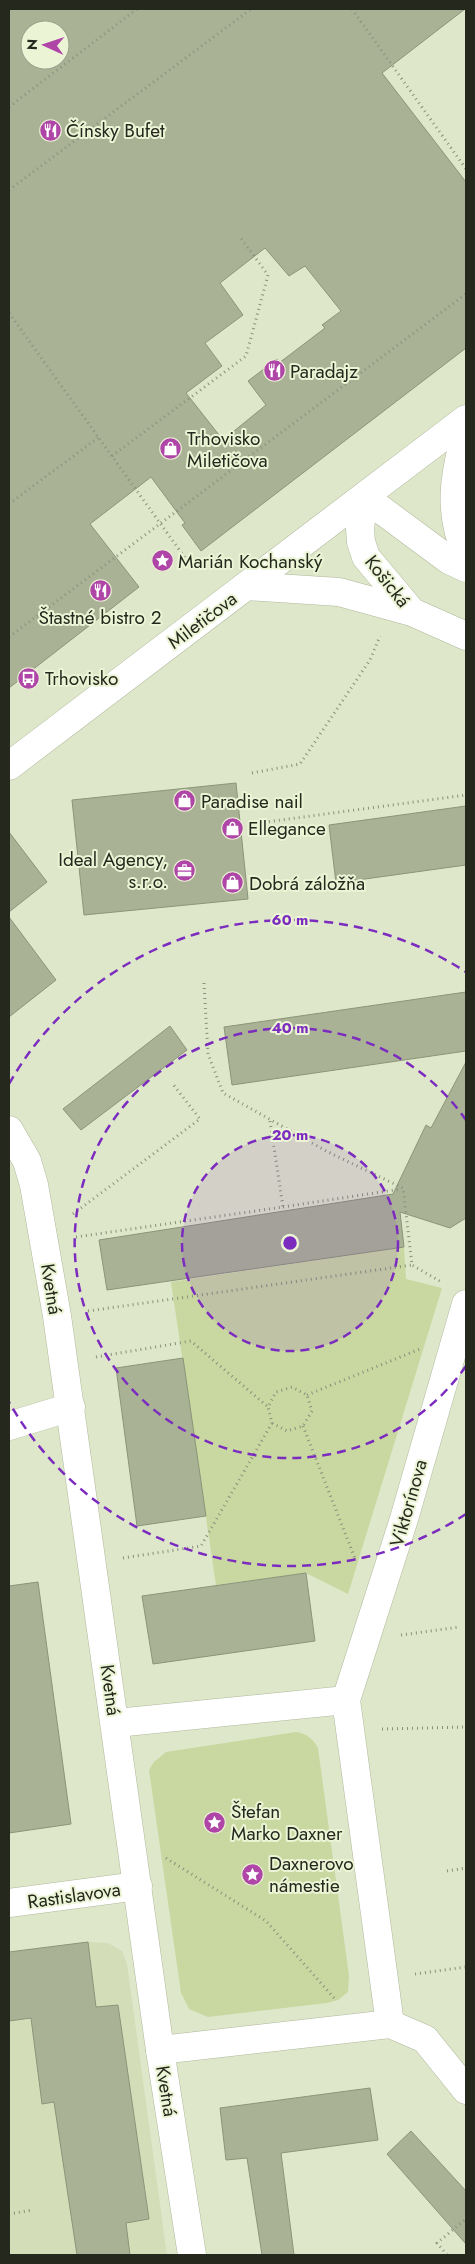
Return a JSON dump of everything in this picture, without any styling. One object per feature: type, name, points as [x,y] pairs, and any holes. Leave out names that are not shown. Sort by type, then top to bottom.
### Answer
[{"type":"street","name":"Miletičova","points":[[9,766],[466,419]]},
{"type":"street","points":[[466,430],[454,486],[454,508],[466,554]]},
{"type":"street","points":[[364,497],[442,555],[466,568]]},
{"type":"street","name":"Košická","points":[[364,497],[360,529],[361,542],[366,557],[412,612],[466,636]]},
{"type":"street","points":[[246,586],[339,592],[412,612]]},
{"type":"street","name":"Kvetná","points":[[9,1130],[27,1161],[34,1185],[57,1316],[116,1723],[160,2050],[192,2255]]},
{"type":"street","name":"Viktorínova","points":[[346,1700],[404,1519],[457,1334],[457,1295]]},
{"type":"street","points":[[9,1426],[71,1407]]},
{"type":"street","points":[[116,1723],[346,1700],[390,2024]]},
{"type":"street","name":"Rastislavova","points":[[9,1903],[138,1886]]},
{"type":"street","points":[[160,2050],[390,2024],[425,2039],[466,2090]]},
{"type":"path","points":[[9,107],[137,9]]},
{"type":"path","points":[[9,190],[251,9]]},
{"type":"path","points":[[352,9],[466,169]]},
{"type":"path","points":[[112,456],[246,356],[268,275],[240,237]]},
{"type":"path","points":[[9,637],[466,294]]},
{"type":"path","points":[[9,313],[188,562]]},
{"type":"path","points":[[9,504],[99,437]]},
{"type":"path","points":[[252,773],[300,764],[370,660],[380,635]]},
{"type":"path","points":[[259,823],[466,795]]},
{"type":"path","points":[[204,983],[208,1054],[223,1093],[270,1120],[403,1188]]},
{"type":"path","points":[[72,1214],[200,1119],[172,1083]]},
{"type":"path","points":[[270,1120],[283,1207]]},
{"type":"path","points":[[76,1237],[403,1188]]},
{"type":"path","points":[[403,1188],[412,1265]]},
{"type":"path","points":[[57,1316],[412,1265],[457,1295]]},
{"type":"path","points":[[307,1395],[457,1334]]},
{"type":"path","points":[[63,1361],[191,1341],[268,1407],[272,1423],[200,1546],[92,1563]]},
{"type":"path","points":[[268,1407],[276,1392],[292,1387],[307,1395],[312,1411],[303,1426],[287,1431],[272,1423]]},
{"type":"path","points":[[303,1426],[356,1563]]},
{"type":"path","points":[[401,1635],[460,1627]]},
{"type":"path","points":[[381,1729],[466,1726]]},
{"type":"path","points":[[160,1855],[266,1921],[335,1999]]},
{"type":"path","points":[[447,1870],[466,1868]]},
{"type":"path","points":[[415,1974],[466,1967]]},
{"type":"path","points":[[9,2214],[33,2210]]},
{"type":"path","points":[[447,2255],[437,2243],[466,2219]]},
{"type":"shaded area","points":[[404,1247],[406,1279],[442,1288],[348,1594],[306,1573],[216,1585],[171,1282]]},
{"type":"shaded area","points":[[296,1732],[309,1737],[318,1748],[349,1976],[348,1992],[338,2000],[327,2003],[208,2017],[189,2009],[181,1993],[149,1770],[154,1762],[166,1752]]},
{"type":"shaded area","points":[[88,1942],[108,1943],[122,1951],[127,1964],[167,2255],[9,2255],[9,1952]]},
{"type":"building","name":"Trhovisko Miletičova","points":[[9,9],[465,9],[382,73],[466,182],[466,348],[201,551],[182,525],[185,523],[151,477],[90,524],[139,587],[9,688]],"holes":[[[265,248],[289,276],[305,266],[341,311],[322,325],[325,328],[279,363],[277,359],[248,381],[266,405],[223,440],[186,393],[222,366],[205,343],[243,315],[220,283]]]},
{"type":"building","points":[[236,783],[248,899],[84,915],[72,800]]},
{"type":"building","points":[[466,806],[466,865],[336,883],[329,825]]},
{"type":"building","points":[[9,832],[47,882],[9,912]]},
{"type":"building","points":[[9,917],[56,980],[9,1017]]},
{"type":"building","points":[[466,992],[466,1051],[232,1085],[224,1027]]},
{"type":"building","points":[[170,1026],[187,1050],[81,1130],[63,1109]]},
{"type":"building","points":[[466,1062],[466,1218],[450,1228],[400,1212],[404,1247],[107,1290],[99,1240],[393,1194],[426,1125],[431,1128]]},
{"type":"building","points":[[183,1358],[206,1516],[137,1526],[116,1368]]},
{"type":"building","points":[[306,1573],[315,1641],[153,1664],[142,1596]]},
{"type":"building","points":[[38,1582],[71,1824],[9,1833],[9,1586]]},
{"type":"building","points":[[88,1942],[96,2007],[118,2005],[149,2219],[126,2223],[130,2255],[77,2255],[54,2102],[42,2104],[31,2018],[9,2021],[9,1952]]},
{"type":"building","points":[[370,2088],[378,2140],[281,2153],[294,2255],[262,2255],[247,2158],[226,2160],[220,2108]]},
{"type":"building","points":[[411,2131],[466,2191],[466,2244],[387,2154]]},
{"type":"place","name":"Čínsky Bufet","points":[[50,130]]},
{"type":"place","name":"Paradajz","points":[[274,371]]},
{"type":"place","name":"Trhovisko Miletičova","points":[[171,449]]},
{"type":"place","name":"Marián Kochanský","points":[[162,561]]},
{"type":"place","name":"Štastné bistro 2","points":[[100,591]]},
{"type":"place","name":"Trhovisko","points":[[29,678]]},
{"type":"place","name":"Paradise nail","points":[[185,801]]},
{"type":"place","name":"Ellegance","points":[[232,828]]},
{"type":"place","name":"Ideal Agency, s.r.o.","points":[[184,870]]},
{"type":"place","name":"Dobrá záložňa","points":[[233,883]]},
{"type":"place","name":"Štefan Marko Daxner","points":[[215,1822]]},
{"type":"place","name":"Daxnerovo námestie","points":[[253,1874]]}]
